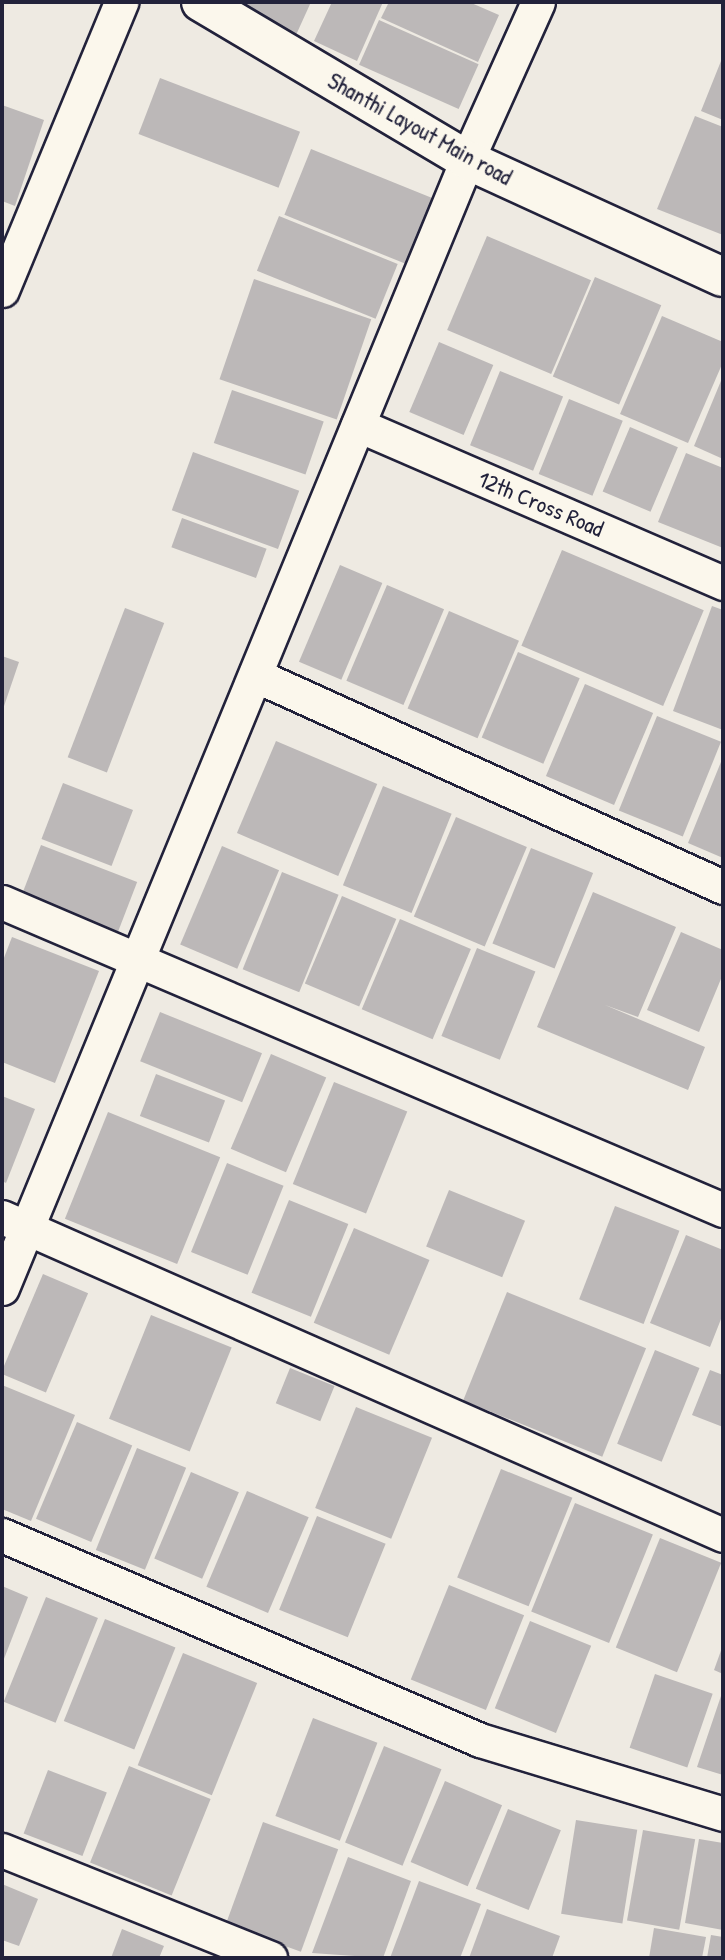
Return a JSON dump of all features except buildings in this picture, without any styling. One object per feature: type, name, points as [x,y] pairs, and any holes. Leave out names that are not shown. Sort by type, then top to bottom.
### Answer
[{"type":"street","points":[[2,290],[121,2]]},
{"type":"street","name":"Shanthi Layout Main road","points":[[201,2],[467,160],[723,277]]},
{"type":"street","points":[[2,1288],[14,1222],[137,960],[467,160],[538,2]]},
{"type":"street","name":"12th Cross Road","points":[[358,425],[723,583]]},
{"type":"street","points":[[255,675],[723,887]]},
{"type":"street","points":[[2,902],[723,1210]]},
{"type":"street","points":[[14,1222],[723,1535]]},
{"type":"street","points":[[2,1535],[480,1740],[723,1814]]},
{"type":"street","points":[[2,1851],[270,1958]]}]
